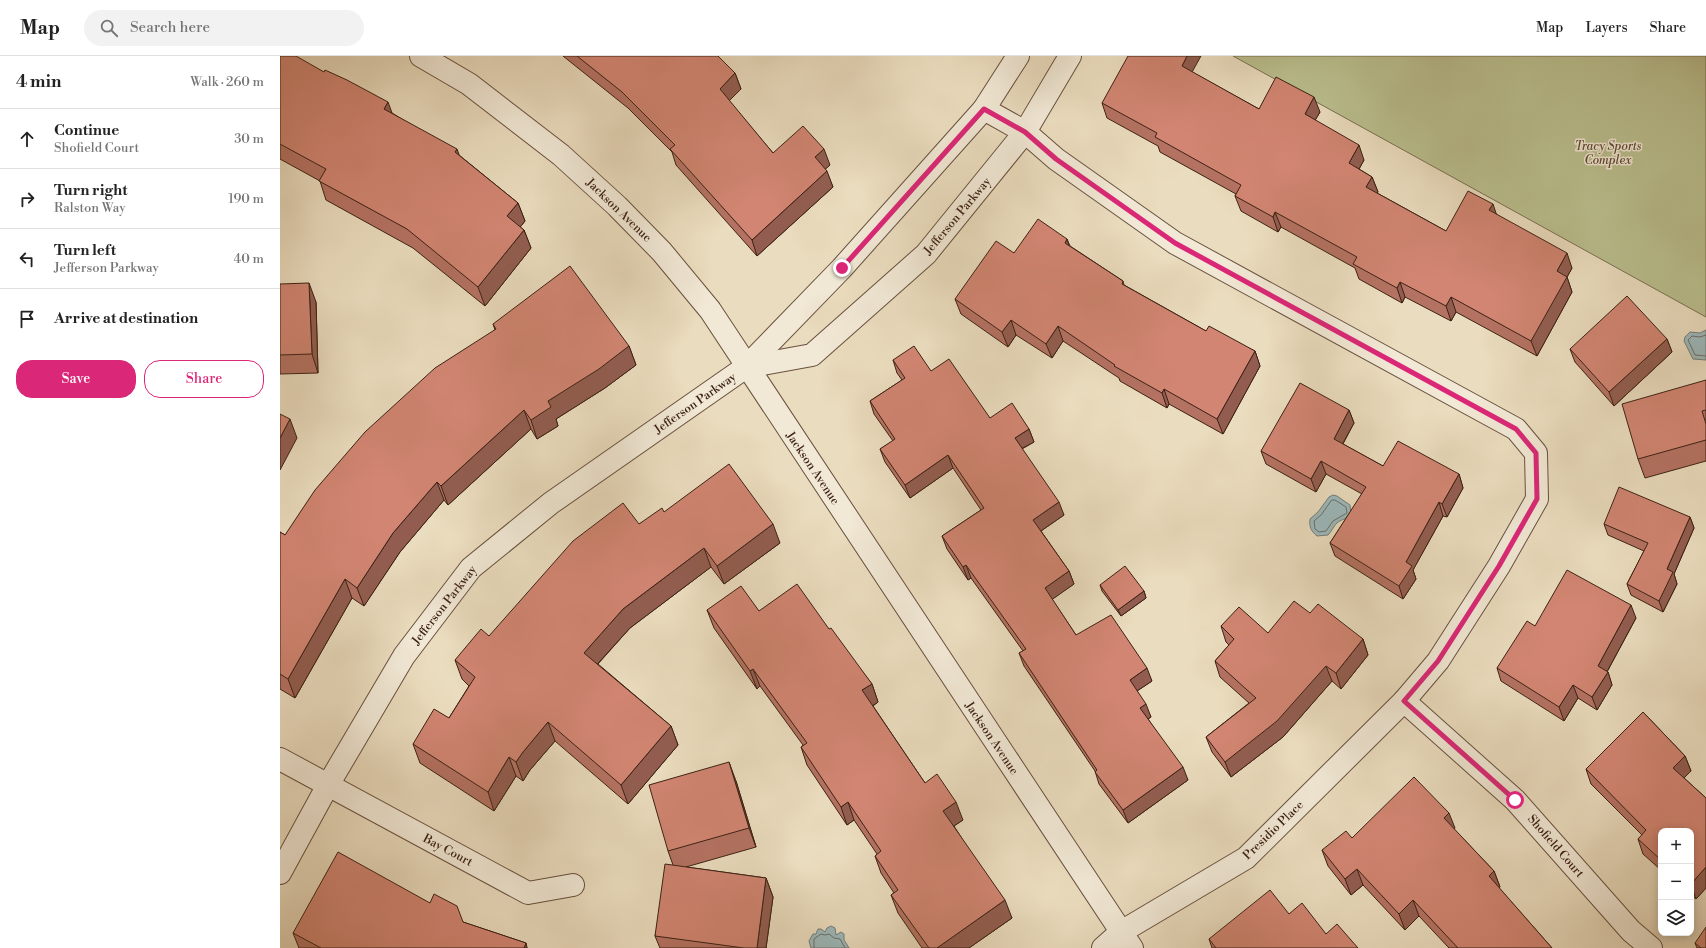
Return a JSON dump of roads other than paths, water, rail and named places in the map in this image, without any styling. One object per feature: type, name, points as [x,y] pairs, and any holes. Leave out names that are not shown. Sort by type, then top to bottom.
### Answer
[{"type":"street","name":"Jackson Avenue","points":[[421,56],[469,84],[561,155],[617,206],[662,252],[710,310],[746,367],[1127,940]]},
{"type":"street","name":"Jefferson Parkway","points":[[280,873],[328,785],[404,656],[471,568],[551,503],[746,367],[842,268],[984,109],[1018,56]]},
{"type":"street","name":"Jefferson Parkway","points":[[746,367],[812,355],[926,254],[1025,132],[1070,56]]},
{"type":"street","name":"Presidio Place","points":[[984,109],[1025,132],[1056,159],[1175,243],[1516,429],[1536,453],[1537,499],[1499,566],[1438,661],[1404,701],[1246,858],[1127,940],[1103,948]]},
{"type":"street","name":"Shofield Court","points":[[1404,701],[1515,800],[1631,931],[1651,948]]},
{"type":"street","name":"Bay Court","points":[[280,759],[528,893],[574,885]]},
{"type":"water","points":[[1706,330],[1706,360],[1693,359],[1684,341],[1685,337],[1690,332],[1700,333]]},
{"type":"water","points":[[1333,495],[1350,505],[1351,514],[1337,523],[1328,535],[1317,536],[1311,529],[1310,519],[1318,512],[1329,497]]},
{"type":"water","points":[[831,926],[835,928],[836,935],[841,932],[844,934],[844,940],[849,948],[811,948],[809,941],[813,934],[816,934],[818,929],[825,932],[827,928]]},
{"type":"park label","name":"Tracy Sports Complex","points":[[1608,153]]}]
